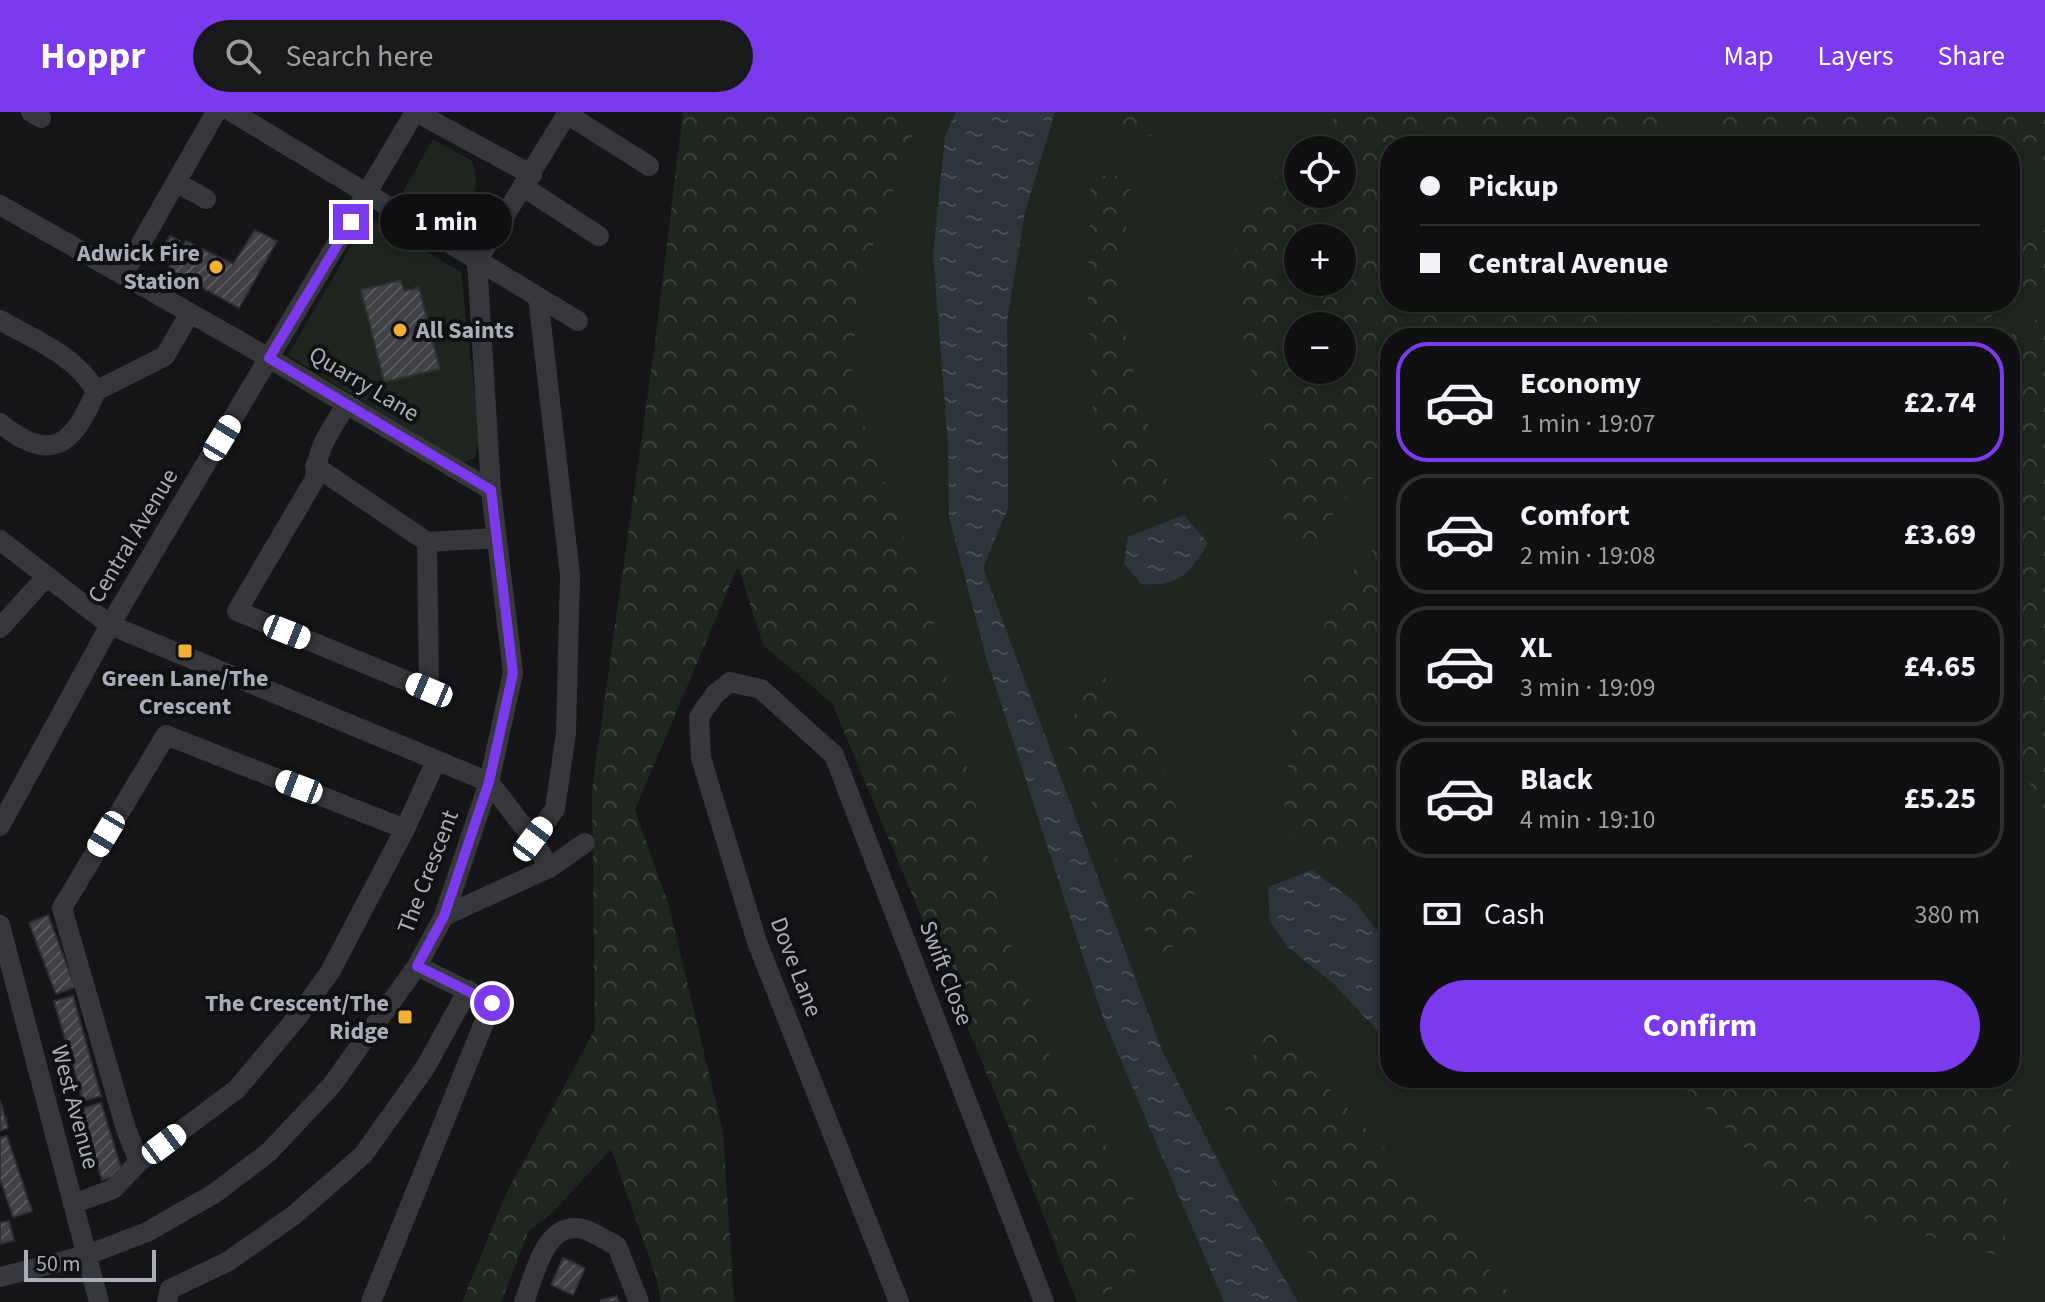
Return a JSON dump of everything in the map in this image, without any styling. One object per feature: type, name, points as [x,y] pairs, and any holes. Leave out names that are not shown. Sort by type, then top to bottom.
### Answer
[{"type":"street","points":[[123,275],[216,112]]},
{"type":"street","points":[[232,112],[578,321]]},
{"type":"street","points":[[416,112],[528,182],[599,236]]},
{"type":"street","name":"Central Avenue","points":[[0,826],[110,625],[416,112]]},
{"type":"street","points":[[477,261],[568,113],[649,166]]},
{"type":"street","points":[[176,182],[206,199]]},
{"type":"street","name":"Quarry Lane","points":[[0,205],[269,358],[491,490]]},
{"type":"street","name":"The Crescent","points":[[0,1277],[87,1255],[147,1232],[215,1193],[269,1152],[332,1085],[417,966],[444,916],[489,782],[513,673],[491,490],[477,261]]},
{"type":"street","points":[[533,839],[555,809],[566,733],[570,575],[538,297]]},
{"type":"street","points":[[0,423],[32,445],[51,446],[71,436],[86,416],[96,391],[165,356],[190,313]]},
{"type":"street","points":[[0,320],[72,361],[85,373],[96,391]]},
{"type":"street","points":[[347,404],[316,455],[315,479],[237,611],[429,690],[427,542]]},
{"type":"street","points":[[315,466],[427,542],[497,538]]},
{"type":"street","points":[[0,540],[110,625],[489,782],[533,839],[549,868]]},
{"type":"street","points":[[0,628],[47,576]]},
{"type":"street","name":"Dove Lane","points":[[761,689],[730,682],[715,694],[699,717],[701,758],[757,942],[899,1302]]},
{"type":"street","name":"Swift Close","points":[[761,689],[834,755],[1044,1302]]},
{"type":"street","points":[[139,1162],[126,1129],[62,908],[166,735],[405,829]]},
{"type":"street","points":[[73,1204],[113,1189],[139,1162],[237,1089],[299,1015],[330,972],[405,829],[436,761]]},
{"type":"street","points":[[444,916],[549,868],[585,843]]},
{"type":"street","name":"West Avenue","points":[[0,925],[99,1302]]},
{"type":"street","points":[[371,1302],[492,1003],[417,966]]},
{"type":"street","points":[[167,1302],[170,1289],[227,1262],[293,1216],[363,1155],[425,1068],[468,990]]},
{"type":"street","points":[[524,1302],[548,1244],[558,1232],[577,1227],[617,1246],[639,1302]]},
{"type":"green space","points":[[683,112],[921,112],[857,290],[851,390],[932,615],[1003,923],[1048,1052],[1133,1190],[1137,1271],[1092,1302],[1082,1302],[832,703],[763,645],[738,566],[635,810],[669,906],[723,1132],[734,1302],[661,1302],[656,1277],[611,1149],[554,1211],[528,1232],[501,1302],[462,1302],[506,1194],[595,1029],[592,789],[655,343]]},
{"type":"green space","points":[[913,112],[1153,112],[1156,132],[1161,112],[2045,112],[2045,1302],[1077,1302],[751,468]]},
{"type":"green space","points":[[1110,112],[1161,112],[1155,136],[1106,132]]},
{"type":"green space","points":[[1341,112],[1679,112],[1658,136],[1380,136],[1380,312],[1634,312],[1605,328],[1380,328],[1380,473],[1345,498],[1308,550],[1288,539],[1242,331],[1234,219],[1284,169],[1284,208],[1356,208],[1356,136],[1317,136]]},
{"type":"green space","points":[[1724,112],[2045,112],[2045,162],[2020,161],[2020,136],[1706,136]]},
{"type":"green space","points":[[433,139],[472,161],[475,192],[469,205],[457,218],[433,218],[400,197]]},
{"type":"green space","points":[[1091,176],[1131,176],[1119,303],[1141,406],[1177,506],[1132,513],[1093,412],[1088,296]]},
{"type":"green space","points":[[368,217],[461,272],[479,435],[476,457],[463,463],[288,355]]},
{"type":"green space","points":[[2020,222],[2045,231],[2045,283],[2020,298]]},
{"type":"green space","points":[[1737,312],[1998,312],[1972,328],[1703,328]]},
{"type":"green space","points":[[2045,314],[2045,818],[2035,800],[2020,749],[2020,329]]},
{"type":"green space","points":[[1380,542],[1380,862],[1282,835],[1294,706],[1340,585]]},
{"type":"green space","points":[[1095,665],[1157,750],[1193,859],[1196,934],[1156,956],[1065,739]]},
{"type":"green space","points":[[1272,1027],[1405,1171],[1517,1302],[1327,1302],[1292,1211],[1221,1103]]},
{"type":"green space","points":[[1685,1088],[2012,1088],[2004,1257],[1797,1200]]},
{"type":"water","points":[[956,112],[1055,112],[1025,212],[1007,321],[1008,508],[983,568],[1163,1053],[1235,1194],[1298,1302],[1224,1302],[1103,1018],[986,657],[949,517],[948,445],[933,254],[945,136]]},
{"type":"water","points":[[1184,515],[1208,543],[1195,563],[1174,581],[1141,584],[1124,563],[1128,537]]},
{"type":"water","points":[[1312,870],[1355,902],[1380,935],[1380,1033],[1333,983],[1289,948],[1270,922],[1268,887]]},
{"type":"building","name":"Adwick Fire Station","points":[[255,230],[277,241],[239,308],[168,269],[186,241],[233,264]]},
{"type":"building","points":[[170,236],[180,241],[167,263],[157,258]]},
{"type":"building","name":"All Saints","points":[[401,280],[404,291],[419,287],[440,369],[384,382],[361,290]]},
{"type":"building","points":[[48,915],[75,987],[56,994],[29,923]]},
{"type":"building","points":[[73,996],[101,1096],[83,1101],[54,1001]]},
{"type":"building","points":[[0,1100],[8,1128],[0,1131]]},
{"type":"building","points":[[101,1103],[123,1174],[102,1180],[80,1109]]},
{"type":"building","points":[[7,1136],[32,1211],[13,1217],[0,1179],[0,1138]]},
{"type":"building","points":[[9,1221],[14,1240],[0,1244],[0,1223]]},
{"type":"building","points":[[563,1258],[585,1268],[573,1295],[551,1285]]},
{"type":"building","points":[[617,1296],[619,1302],[601,1302],[601,1300]]},
{"type":"place","name":"Adwick Fire Station","points":[[216,267]]},
{"type":"place","name":"All Saints","points":[[400,330]]},
{"type":"place","name":"Green Lane/The Crescent","points":[[185,651]]},
{"type":"place","name":"The Crescent/The Ridge","points":[[405,1017]]},
{"type":"route","points":[[351,222],[269,358],[491,490],[513,673],[489,782],[444,916],[417,966],[492,1003]]}]
